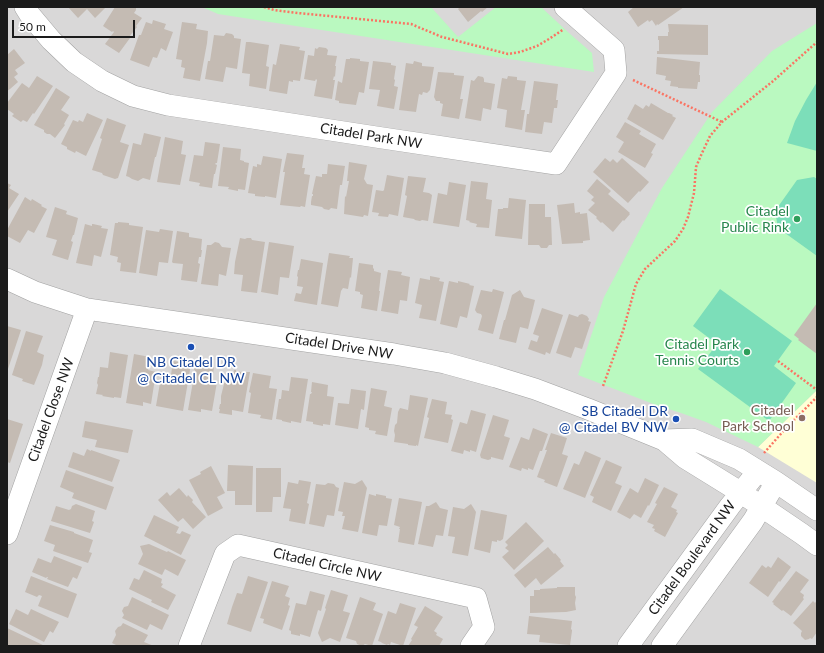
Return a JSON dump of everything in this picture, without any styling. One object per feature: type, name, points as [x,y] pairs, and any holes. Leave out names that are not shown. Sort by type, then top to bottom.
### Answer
[{"type":"street","name":"Citadel Park NW","points":[[25,7],[51,40],[74,62],[102,81],[133,96],[168,104],[376,138],[556,164],[616,73],[614,50],[567,17]]},
{"type":"street","name":"Citadel Drive NW","points":[[7,279],[35,292],[87,309],[303,340],[445,363],[535,389],[664,440],[685,458],[740,492],[817,545]]},
{"type":"street","name":"Citadel Close NW","points":[[7,534],[11,510],[87,309]]},
{"type":"street","name":"Citadel Drive NW","points":[[664,440],[692,439],[739,460],[761,462],[776,482],[817,510]]},
{"type":"street","name":"Citadel Boulevard NW","points":[[628,646],[761,462]]},
{"type":"street","name":"Citadel Boulevard NW","points":[[662,646],[753,521],[776,482]]},
{"type":"street","name":"Citadel Circle NW","points":[[189,646],[225,554],[238,545],[476,598],[484,627],[471,646]]},
{"type":"path","points":[[264,7],[274,10],[298,13],[411,24],[442,37],[508,54],[520,52],[537,46],[550,39],[567,17]]},
{"type":"path","points":[[603,386],[623,331],[636,284],[645,269],[675,241],[688,217],[692,204],[696,167],[710,136],[722,122],[772,82],[817,42]]},
{"type":"path","points":[[633,80],[722,122]]},
{"type":"path","points":[[778,361],[817,390]]},
{"type":"path","points":[[761,462],[787,427],[817,397]]},
{"type":"shaded area","points":[[7,7],[817,7],[817,646],[7,646]]},
{"type":"shaded area","name":"Citadel Park School","points":[[817,390],[817,483],[758,447]]},
{"type":"green space","points":[[202,7],[431,7],[458,37],[496,7],[541,7],[592,53],[594,72],[218,14]]},
{"type":"green space","points":[[817,23],[817,390],[758,447],[706,422],[656,405],[578,375],[604,297],[662,188],[712,112],[772,51]]},
{"type":"green space","points":[[817,82],[817,151],[787,143],[795,121]]},
{"type":"green space","name":"Citadel Public Rink","points":[[814,177],[817,179],[817,256],[778,228],[775,211],[797,180]]},
{"type":"green space","name":"Citadel Park Tennis Courts","points":[[720,289],[792,341],[774,366],[796,383],[769,421],[698,369],[717,344],[693,326]]},
{"type":"building","points":[[68,7],[106,7],[95,18],[87,9],[78,18]]},
{"type":"building","points":[[115,7],[136,7],[134,13],[142,18],[119,53],[105,44],[114,32],[103,26]]},
{"type":"building","points":[[460,7],[488,7],[468,22],[458,9]]},
{"type":"building","points":[[634,7],[684,7],[656,26],[652,20],[649,22],[648,20],[638,27],[628,12]]},
{"type":"building","points":[[153,20],[166,24],[164,29],[173,32],[166,51],[161,48],[157,58],[153,57],[149,67],[130,60],[139,35],[141,35],[146,22],[152,24]]},
{"type":"building","points":[[182,22],[197,24],[196,29],[208,31],[200,81],[183,78],[185,68],[181,67],[182,60],[176,59]]},
{"type":"building","points":[[668,24],[708,25],[708,55],[657,54],[657,51],[659,51],[658,36],[668,36]]},
{"type":"building","points":[[226,33],[232,34],[234,38],[241,39],[237,69],[226,67],[223,82],[205,79],[208,61],[210,61],[214,35],[224,36]]},
{"type":"building","points":[[246,42],[269,45],[266,66],[269,67],[266,89],[249,86],[250,74],[242,73]]},
{"type":"building","points":[[280,44],[300,47],[299,50],[305,51],[300,81],[289,81],[287,94],[269,91],[273,64],[276,65]]},
{"type":"building","points":[[319,47],[326,48],[328,50],[327,55],[337,56],[335,77],[334,76],[333,80],[335,80],[332,99],[314,96],[317,80],[304,79],[308,55],[314,56],[315,48],[317,49]]},
{"type":"building","points":[[14,49],[25,63],[15,70],[18,74],[14,77],[18,82],[7,91],[7,55]]},
{"type":"building","points":[[657,57],[700,62],[700,82],[698,82],[697,89],[670,86],[671,81],[665,80],[666,76],[656,74]]},
{"type":"building","points":[[350,58],[369,62],[364,93],[359,92],[356,105],[339,103],[339,101],[335,100],[338,81],[342,83],[346,59]]},
{"type":"building","points":[[373,61],[391,63],[391,65],[396,66],[394,86],[398,87],[394,109],[377,106],[380,90],[369,89]]},
{"type":"building","points":[[414,61],[422,63],[422,66],[434,67],[430,90],[427,93],[423,92],[422,95],[419,94],[416,112],[399,110],[406,63],[413,64]]},
{"type":"building","points":[[438,72],[454,73],[454,75],[464,76],[460,99],[463,99],[459,119],[441,116],[443,104],[440,103],[440,101],[436,101],[434,97]]},
{"type":"building","points":[[37,76],[53,86],[27,122],[23,120],[21,122],[12,116],[14,114],[7,109],[7,103],[22,83],[29,88]]},
{"type":"building","points":[[478,76],[483,77],[484,82],[495,84],[491,110],[483,108],[481,121],[465,118],[471,80],[474,81]]},
{"type":"building","points":[[508,76],[517,77],[517,80],[526,81],[521,110],[525,110],[522,130],[505,127],[507,110],[497,108],[502,78],[507,79]]},
{"type":"building","points":[[534,81],[558,84],[556,100],[558,100],[557,108],[554,108],[552,123],[544,122],[542,134],[525,132]]},
{"type":"building","points":[[56,88],[70,97],[61,110],[69,115],[64,124],[65,125],[55,138],[34,125]]},
{"type":"building","points":[[651,103],[676,118],[663,140],[627,119],[635,104],[643,109],[646,105],[649,107]]},
{"type":"building","points":[[87,113],[103,120],[86,156],[76,151],[75,153],[61,144],[73,120],[83,122]]},
{"type":"building","points":[[107,118],[126,125],[120,142],[129,145],[118,178],[115,179],[92,170]]},
{"type":"building","points":[[625,122],[641,131],[639,134],[656,144],[651,153],[653,154],[645,168],[618,152],[624,142],[616,137]]},
{"type":"building","points":[[144,133],[161,137],[150,180],[143,178],[138,181],[126,176],[133,143],[141,145]]},
{"type":"building","points":[[165,137],[183,141],[181,154],[186,155],[180,185],[157,182]]},
{"type":"building","points":[[205,142],[220,144],[217,163],[215,164],[217,165],[212,188],[199,186],[200,183],[189,181],[194,155],[203,156]]},
{"type":"building","points":[[223,147],[241,149],[240,160],[249,163],[245,190],[238,189],[238,191],[228,189],[229,187],[218,186]]},
{"type":"building","points":[[287,153],[304,155],[302,168],[305,168],[304,174],[310,175],[305,207],[280,205],[285,172],[283,172]]},
{"type":"building","points":[[263,156],[282,159],[276,198],[255,196],[255,194],[248,193],[253,166],[257,167],[257,164],[261,165]]},
{"type":"building","points":[[605,158],[610,162],[613,159],[617,163],[622,158],[649,182],[628,203],[593,172]]},
{"type":"building","points":[[349,162],[367,165],[364,179],[367,184],[373,185],[368,216],[364,215],[363,217],[344,214],[345,196],[346,197],[349,181],[347,181]]},
{"type":"building","points":[[328,164],[345,166],[342,185],[340,185],[337,209],[331,208],[329,210],[311,205],[316,176],[322,177],[322,174],[327,174]]},
{"type":"building","points":[[387,175],[404,178],[398,216],[389,214],[388,217],[378,216],[379,213],[372,212],[376,190],[384,190]]},
{"type":"building","points":[[408,176],[426,178],[423,192],[432,195],[428,221],[420,221],[403,217],[407,196],[405,195]]},
{"type":"building","points":[[597,179],[611,191],[608,194],[630,213],[613,232],[588,210],[595,203],[591,200],[594,197],[587,191]]},
{"type":"building","points":[[471,181],[488,183],[486,199],[492,200],[489,228],[476,227],[477,224],[466,220]]},
{"type":"building","points":[[449,182],[466,185],[459,227],[433,223],[438,193],[447,195]]},
{"type":"building","points":[[7,183],[11,185],[9,188],[19,194],[7,212]]},
{"type":"building","points":[[25,197],[31,201],[32,199],[47,209],[34,233],[28,230],[20,243],[7,236],[7,230]]},
{"type":"building","points":[[509,198],[526,200],[522,239],[495,236],[498,209],[508,208]]},
{"type":"building","points":[[574,203],[575,213],[587,213],[590,240],[583,241],[583,243],[562,244],[557,205]]},
{"type":"building","points":[[529,204],[545,204],[545,217],[551,217],[552,245],[549,245],[547,248],[541,248],[539,245],[528,245]]},
{"type":"building","points":[[55,207],[67,211],[66,214],[78,218],[71,241],[73,242],[68,260],[52,255],[57,240],[46,237]]},
{"type":"building","points":[[118,222],[143,227],[136,273],[120,271],[121,263],[117,262],[118,257],[110,255],[115,223]]},
{"type":"building","points":[[85,224],[92,226],[93,224],[102,226],[101,228],[108,229],[101,257],[94,255],[92,266],[76,263]]},
{"type":"building","points":[[160,229],[173,231],[168,263],[159,262],[157,276],[139,273],[146,230],[159,232]]},
{"type":"building","points":[[177,231],[189,233],[189,237],[202,239],[202,250],[198,263],[200,264],[197,282],[181,280],[183,264],[172,262]]},
{"type":"building","points":[[240,238],[251,238],[252,240],[265,242],[257,293],[241,291],[243,275],[234,274]]},
{"type":"building","points":[[215,242],[219,243],[222,247],[231,248],[226,276],[219,274],[218,286],[201,284],[207,245],[211,245]]},
{"type":"building","points":[[269,242],[294,246],[289,278],[280,277],[278,295],[261,292]]},
{"type":"building","points":[[329,253],[350,256],[349,258],[353,258],[351,278],[350,277],[348,289],[343,288],[341,291],[338,307],[321,304]]},
{"type":"building","points":[[301,259],[323,263],[317,305],[294,301],[296,293],[301,294],[303,287],[297,286],[297,276]]},
{"type":"building","points":[[359,263],[373,265],[374,271],[381,273],[377,311],[361,308],[363,295],[360,294],[360,292],[355,291]]},
{"type":"building","points":[[388,270],[402,272],[401,275],[410,277],[407,301],[400,300],[398,314],[381,311]]},
{"type":"building","points":[[430,276],[440,278],[439,281],[444,282],[436,321],[419,318],[422,305],[415,303],[420,278],[430,280]]},
{"type":"building","points":[[449,281],[458,283],[458,281],[474,286],[467,318],[460,316],[457,328],[440,324]]},
{"type":"building","points":[[493,289],[504,292],[493,334],[478,330],[482,316],[475,310],[481,290],[492,292]]},
{"type":"building","points":[[520,290],[524,297],[535,300],[528,329],[520,327],[516,343],[499,339],[512,295]]},
{"type":"building","points":[[817,303],[817,354],[798,340],[799,339],[794,335]]},
{"type":"building","points":[[542,308],[563,315],[550,354],[546,352],[545,355],[528,349],[531,340],[537,342],[539,336],[533,334]]},
{"type":"building","points":[[569,314],[578,317],[582,314],[587,316],[589,319],[588,321],[591,322],[582,349],[575,347],[571,358],[556,353]]},
{"type":"building","points":[[7,326],[21,330],[8,369],[7,369]]},
{"type":"building","points":[[26,331],[43,336],[37,352],[44,355],[42,365],[34,385],[22,381],[23,379],[12,375]]},
{"type":"building","points":[[110,352],[128,355],[121,398],[96,394],[100,367],[108,368]]},
{"type":"building","points":[[134,354],[150,357],[148,370],[156,372],[151,404],[143,402],[143,406],[126,403]]},
{"type":"building","points":[[173,361],[191,364],[183,411],[156,406],[161,377],[165,374],[171,375]]},
{"type":"building","points":[[195,364],[214,367],[212,381],[217,382],[212,411],[201,409],[201,412],[188,410]]},
{"type":"building","points":[[234,370],[246,373],[250,372],[243,412],[232,410],[232,415],[219,413],[224,383],[231,384]]},
{"type":"building","points":[[253,373],[271,376],[269,388],[277,389],[272,420],[260,418],[261,415],[248,413],[251,393],[249,392]]},
{"type":"building","points":[[291,377],[308,379],[301,423],[291,421],[291,423],[276,419],[282,390],[289,391]]},
{"type":"building","points":[[312,382],[328,385],[327,396],[334,397],[330,425],[323,424],[323,426],[306,421],[310,394],[312,392]]},
{"type":"building","points":[[371,388],[387,391],[384,406],[392,408],[387,436],[375,434],[376,431],[369,430],[369,428],[365,427]]},
{"type":"building","points":[[351,389],[366,391],[364,410],[361,409],[358,429],[335,425],[338,403],[349,404]]},
{"type":"building","points":[[410,395],[428,398],[418,446],[394,442],[394,431],[397,423],[398,412],[400,408],[408,410]]},
{"type":"building","points":[[432,399],[447,402],[445,414],[452,415],[451,419],[453,420],[448,443],[424,438],[429,418],[427,417]]},
{"type":"building","points":[[471,410],[486,414],[476,452],[464,450],[463,454],[451,451],[460,422],[467,424]]},
{"type":"building","points":[[493,415],[509,420],[504,436],[510,438],[503,460],[491,457],[491,459],[488,460],[481,458],[480,455]]},
{"type":"building","points":[[7,419],[23,424],[10,463],[7,462]]},
{"type":"building","points":[[85,421],[133,430],[128,453],[95,447],[97,440],[82,437]]},
{"type":"building","points":[[533,428],[548,434],[533,470],[522,468],[521,471],[509,467],[521,437],[529,440]]},
{"type":"building","points":[[551,433],[567,438],[562,454],[568,456],[557,487],[544,482],[545,480],[537,477],[547,450],[545,450]]},
{"type":"building","points":[[87,449],[120,460],[112,482],[68,467],[73,452],[84,456]]},
{"type":"building","points":[[585,451],[601,458],[585,498],[563,489],[574,463],[579,465]]},
{"type":"building","points":[[606,460],[622,467],[615,483],[622,486],[611,511],[592,502],[594,497],[590,495]]},
{"type":"building","points":[[228,465],[253,466],[252,505],[235,505],[235,491],[227,491]]},
{"type":"building","points":[[211,466],[225,493],[217,497],[223,508],[208,516],[189,480],[201,474],[200,472]]},
{"type":"building","points":[[256,468],[281,468],[281,497],[273,497],[272,512],[256,512]]},
{"type":"building","points":[[66,470],[114,487],[106,510],[72,498],[74,493],[60,487]]},
{"type":"building","points":[[645,478],[659,485],[649,506],[648,505],[641,518],[634,514],[630,519],[617,512],[630,488],[638,493]]},
{"type":"building","points":[[299,480],[311,482],[305,524],[289,521],[291,509],[283,508],[288,482],[298,484]]},
{"type":"building","points":[[362,480],[367,488],[358,532],[342,529],[345,516],[342,516],[343,512],[338,511],[344,482],[355,484]]},
{"type":"building","points":[[328,483],[334,484],[339,488],[334,516],[327,515],[324,527],[309,524],[316,484],[325,485]]},
{"type":"building","points":[[664,487],[678,494],[671,507],[677,510],[676,512],[678,513],[665,537],[654,531],[655,529],[652,528],[654,525],[647,522]]},
{"type":"building","points":[[179,488],[187,497],[188,495],[193,500],[192,502],[206,517],[193,529],[183,518],[178,522],[158,500],[167,492],[170,496]]},
{"type":"building","points":[[369,494],[386,496],[386,498],[392,499],[387,526],[379,525],[377,536],[362,533]]},
{"type":"building","points":[[399,498],[422,502],[414,545],[398,542],[400,527],[394,525]]},
{"type":"building","points":[[436,502],[440,508],[448,510],[443,536],[436,535],[433,547],[418,544],[426,506]]},
{"type":"building","points":[[76,504],[95,511],[92,521],[94,522],[90,533],[51,521],[56,506],[69,510]]},
{"type":"building","points":[[471,504],[476,512],[468,556],[452,553],[455,537],[448,536],[453,507],[464,509]]},
{"type":"building","points":[[481,510],[507,515],[503,539],[500,541],[497,540],[497,542],[492,541],[490,553],[474,549]]},
{"type":"building","points":[[154,515],[179,527],[176,533],[180,534],[182,531],[191,535],[181,555],[144,536]]},
{"type":"building","points":[[526,522],[544,541],[514,570],[502,557],[509,551],[505,548],[508,545],[505,542]]},
{"type":"building","points":[[50,525],[74,532],[93,540],[89,552],[92,553],[88,563],[53,551],[55,545],[44,541]]},
{"type":"building","points":[[149,544],[186,560],[178,576],[165,569],[162,575],[138,564],[143,554],[140,546]]},
{"type":"building","points":[[548,547],[561,560],[560,561],[564,566],[541,585],[536,578],[525,588],[514,575]]},
{"type":"building","points":[[54,556],[82,567],[77,579],[73,577],[68,587],[47,579],[48,577],[46,578],[32,572],[38,558],[51,563]]},
{"type":"building","points":[[778,557],[791,567],[768,597],[749,583],[762,565],[766,568],[768,566],[771,568]]},
{"type":"building","points":[[144,570],[162,579],[161,583],[163,584],[161,587],[176,595],[168,610],[151,602],[152,600],[129,589],[134,578],[139,580]]},
{"type":"building","points":[[796,571],[809,580],[800,592],[804,595],[804,599],[791,616],[783,610],[782,611],[772,602]]},
{"type":"building","points":[[31,576],[77,594],[68,618],[38,606],[42,596],[39,595],[37,597],[25,592]]},
{"type":"building","points":[[248,576],[268,582],[251,632],[227,624],[237,593],[242,594]]},
{"type":"building","points":[[272,581],[289,586],[285,596],[290,598],[288,605],[290,606],[282,630],[263,623],[264,619],[260,618]]},
{"type":"building","points":[[557,587],[575,587],[576,610],[566,612],[530,613],[530,596],[534,596],[534,590]]},
{"type":"building","points":[[331,590],[348,595],[343,611],[350,613],[340,642],[330,638],[322,642],[318,633]]},
{"type":"building","points":[[310,591],[325,595],[321,611],[318,610],[310,637],[300,634],[300,636],[291,634],[291,631],[289,630],[296,603],[306,605]]},
{"type":"building","points":[[132,597],[169,615],[162,630],[150,624],[147,630],[122,618],[124,615],[122,611],[124,607],[128,606]]},
{"type":"building","points":[[360,597],[376,603],[373,610],[383,614],[372,646],[365,644],[362,646],[357,644],[356,641],[346,638]]},
{"type":"building","points":[[817,600],[817,632],[812,639],[810,638],[805,640],[801,636],[802,631],[793,623],[813,601],[815,603]]},
{"type":"building","points":[[400,603],[416,608],[403,646],[391,642],[390,645],[387,645],[378,641],[388,611],[396,614]]},
{"type":"building","points":[[425,606],[443,617],[434,631],[437,633],[436,635],[443,639],[439,646],[408,646],[418,627],[414,625]]},
{"type":"building","points":[[16,609],[28,615],[31,609],[59,622],[53,633],[50,631],[44,642],[9,624]]},
{"type":"building","points":[[529,616],[572,621],[570,645],[539,642],[540,635],[527,634]]},
{"type":"building","points":[[123,623],[148,635],[144,642],[154,646],[118,646],[112,643],[116,635],[115,631]]},
{"type":"building","points":[[7,628],[45,646],[7,646]]},
{"type":"place","name":"Citadel Public Rink","points":[[797,219]]},
{"type":"place","name":"NB Citadel DR @ Citadel CL NW","points":[[191,347]]},
{"type":"place","name":"Citadel Park Tennis Courts","points":[[747,352]]},
{"type":"place","name":"Citadel Park School","points":[[802,418]]},
{"type":"place","name":"SB Citadel DR @ Citadel BV NW","points":[[676,419]]}]
